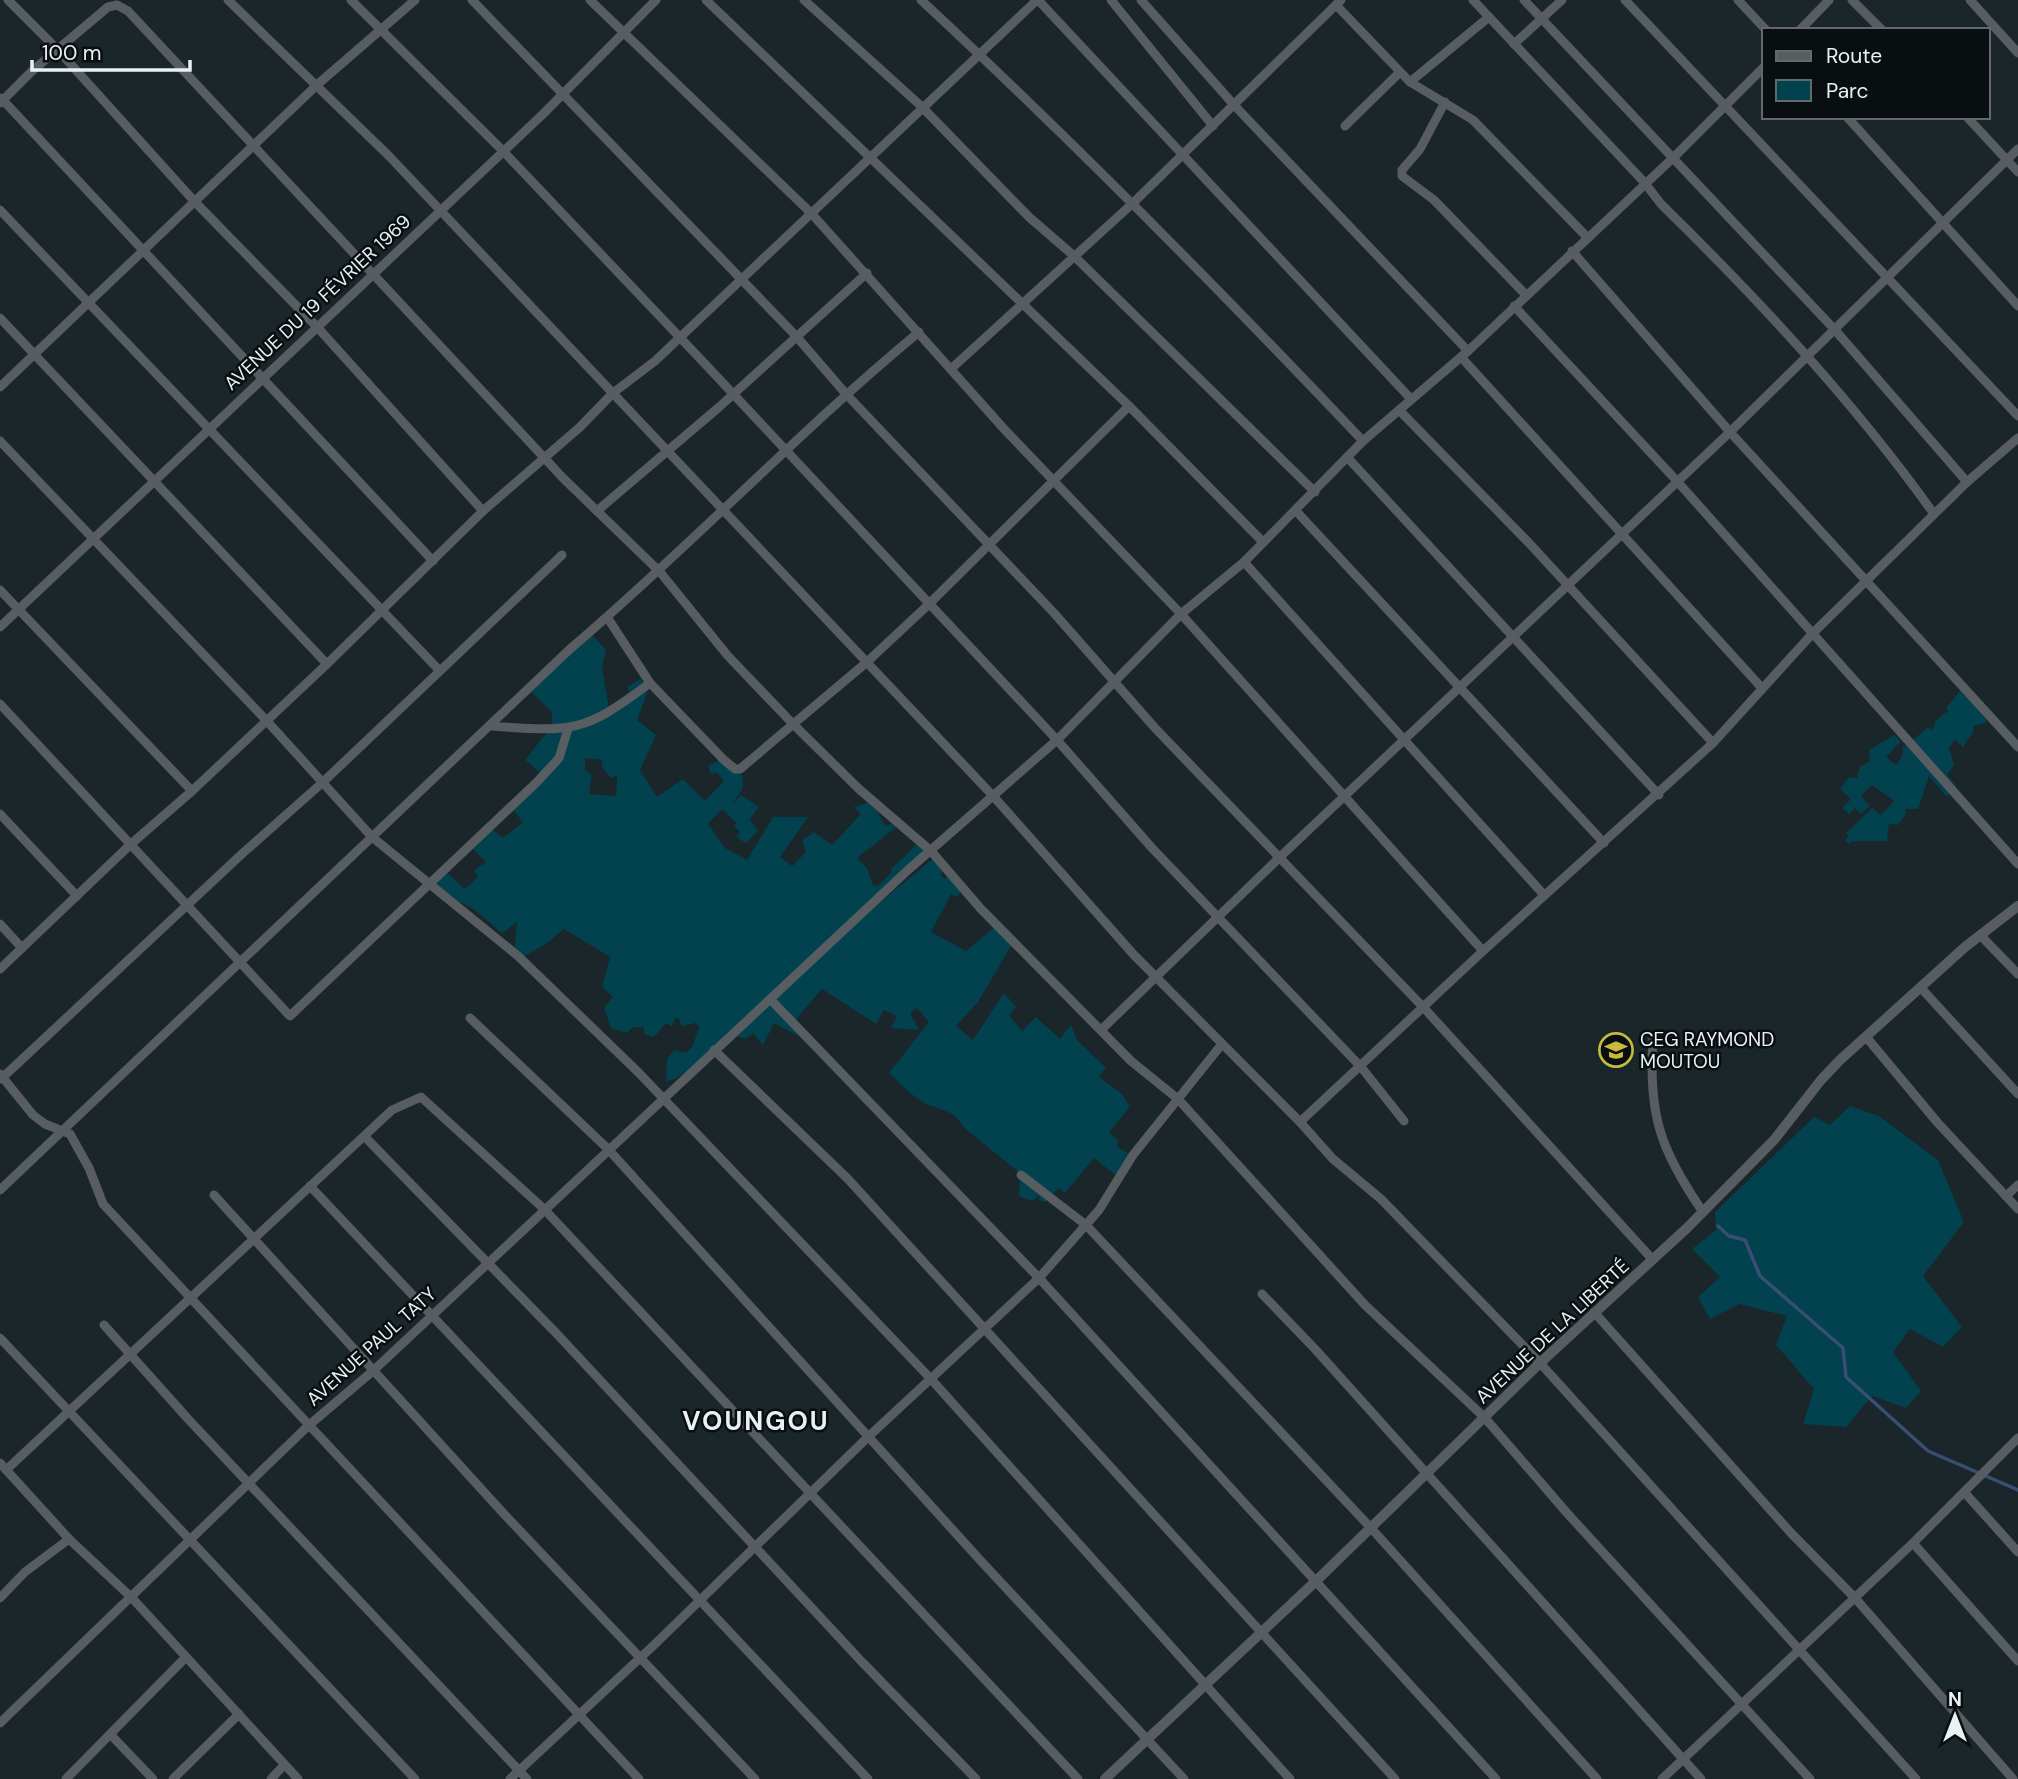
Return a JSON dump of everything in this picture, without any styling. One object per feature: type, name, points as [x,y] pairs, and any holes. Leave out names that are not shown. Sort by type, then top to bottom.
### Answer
[{"type":"street","points":[[8,0],[57,49],[195,202],[318,328],[483,511]]},
{"type":"street","points":[[228,0],[318,84],[441,211],[994,797],[1155,976],[1300,1122],[1333,1159],[1381,1199],[1540,1363],[1916,1779]]},
{"type":"street","points":[[351,0],[503,151],[679,337],[1057,740],[1217,917],[1361,1067],[1404,1121]]},
{"type":"street","points":[[0,387],[256,146],[318,84],[415,0]]},
{"type":"street","points":[[472,0],[565,93],[796,336],[846,394],[990,544],[1115,683],[1424,1008],[1653,1260]]},
{"type":"street","points":[[590,0],[811,213],[1054,482],[1181,614],[1483,950]]},
{"type":"street","name":"AVENUE DU 19 FÉVRIER 1969","points":[[0,627],[93,541],[207,428],[318,328],[565,93],[656,0]]},
{"type":"street","points":[[706,0],[1129,406],[1263,542]]},
{"type":"street","points":[[804,0],[921,106],[1029,217],[1074,256],[1315,492]]},
{"type":"street","points":[[921,0],[1133,203],[1232,302],[1363,441]]},
{"type":"street","points":[[0,969],[327,664],[483,511],[544,455],[580,427],[613,393],[655,361],[921,106],[1037,0],[1411,399]]},
{"type":"street","points":[[1111,0],[1213,126]]},
{"type":"street","points":[[1141,0],[1234,105],[1352,225],[1621,534],[1761,687]]},
{"type":"street","points":[[1473,0],[1644,182],[1661,204],[1806,355],[1895,461],[1934,513]]},
{"type":"street","points":[[1524,0],[1835,330],[1967,482]]},
{"type":"street","points":[[1514,44],[1562,0]]},
{"type":"street","points":[[1625,0],[2018,416]]},
{"type":"street","points":[[1738,0],[1764,28]]},
{"type":"street","points":[[1802,28],[1829,0]]},
{"type":"street","points":[[1852,0],[1880,28]]},
{"type":"street","points":[[1970,0],[2018,53]]},
{"type":"street","points":[[953,368],[1133,203],[1339,3],[1399,73],[1473,120],[1587,237]]},
{"type":"street","points":[[433,561],[264,377],[1,100],[108,7],[117,5],[128,11],[597,512],[660,572],[728,656],[793,724],[859,789],[931,850],[981,909],[1131,1061],[1178,1100],[1365,1305],[1485,1418],[1567,1513],[1810,1779]]},
{"type":"street","points":[[1410,82],[1489,17]]},
{"type":"street","name":"AVENUE PAUL TATY","points":[[0,1723],[308,1426],[374,1370],[931,850],[1057,740],[1181,614],[1244,562],[1363,441],[1464,354],[1644,182],[1674,158],[1762,68]]},
{"type":"street","points":[[1345,126],[1399,73]]},
{"type":"street","points":[[1445,102],[1420,149],[1402,170],[1402,176],[1434,200],[1526,295]]},
{"type":"street","points":[[1849,119],[2018,306]]},
{"type":"street","points":[[1969,119],[2018,172]]},
{"type":"street","points":[[1101,1030],[1676,480],[1730,432],[2018,149]]},
{"type":"street","points":[[0,210],[439,670]]},
{"type":"street","points":[[1572,251],[1730,432],[2018,747]]},
{"type":"street","points":[[597,512],[733,395],[867,273]]},
{"type":"street","points":[[1514,306],[1676,480],[2018,864]]},
{"type":"street","points":[[0,318],[327,664]]},
{"type":"street","points":[[0,1190],[240,960],[607,617],[660,572],[846,394],[919,332]]},
{"type":"street","points":[[607,617],[650,684],[735,769],[746,766],[867,662],[928,605],[1129,406]]},
{"type":"street","points":[[1399,410],[1502,514],[1713,743]]},
{"type":"street","points":[[1300,1122],[1483,950],[1659,795],[1713,743],[1761,687],[1813,633],[1934,513],[2018,438]]},
{"type":"street","points":[[0,440],[93,541],[265,719],[372,837],[518,956],[628,1062],[930,1378],[1290,1779]]},
{"type":"street","points":[[1348,457],[1659,795]]},
{"type":"street","points":[[1296,511],[1604,842]]},
{"type":"street","points":[[562,555],[323,783],[1,1077],[33,1115],[70,1134],[103,1204],[639,1779]]},
{"type":"street","points":[[1244,562],[1544,895]]},
{"type":"street","points":[[0,590],[192,791]]},
{"type":"street","points":[[491,726],[568,730],[592,723],[611,713],[650,684]]},
{"type":"street","points":[[0,704],[240,960],[287,1016],[292,1015],[430,886],[559,758],[568,730]]},
{"type":"street","points":[[0,814],[77,896]]},
{"type":"street","name":"AVENUE DE LA LIBERTÉ","points":[[1105,1779],[1426,1476],[1540,1363],[1703,1212],[1774,1140],[1821,1080],[1980,935],[2018,906]]},
{"type":"street","points":[[0,924],[22,948]]},
{"type":"street","points":[[1980,935],[2018,974]]},
{"type":"street","points":[[1921,988],[2018,1094]]},
{"type":"street","points":[[770,999],[1039,1279],[1496,1779]]},
{"type":"street","points":[[470,1018],[608,1149],[868,1437],[1184,1779]]},
{"type":"street","points":[[1867,1038],[1937,1122],[2018,1209]]},
{"type":"street","points":[[1653,1039],[1650,1082],[1658,1128],[1673,1166],[1703,1212]]},
{"type":"street","points":[[510,1779],[699,1602],[930,1378],[1039,1279],[1086,1225],[1133,1155],[1222,1044]]},
{"type":"street","points":[[714,1050],[847,1178],[1262,1630],[1395,1779]]},
{"type":"street","points":[[298,1779],[132,1598],[69,1539],[3,1467],[70,1414],[392,1110],[421,1097],[544,1209],[1078,1779]]},
{"type":"street","points":[[365,1138],[557,1334],[862,1662],[976,1779]]},
{"type":"street","points":[[1021,1175],[1086,1225],[1371,1528],[1597,1779]]},
{"type":"street","points":[[2006,1196],[2018,1185]]},
{"type":"street","points":[[310,1186],[434,1314],[699,1602],[868,1779]]},
{"type":"street","points":[[214,1195],[640,1658],[755,1779]]},
{"type":"street","points":[[1262,1294],[1315,1349],[1700,1779]]},
{"type":"street","points":[[1594,1312],[1791,1533],[1855,1598],[2013,1779]]},
{"type":"street","points":[[104,1325],[527,1779]]},
{"type":"street","points":[[0,1338],[415,1779]]},
{"type":"street","points":[[1661,1779],[1800,1651],[1965,1493],[2018,1438]]},
{"type":"street","points":[[1965,1493],[2018,1552]]},
{"type":"street","points":[[0,1598],[25,1572],[69,1539]]},
{"type":"street","points":[[1913,1543],[2018,1661]]},
{"type":"street","points":[[66,1779],[186,1657]]},
{"type":"street","points":[[173,1779],[239,1714]]},
{"type":"street","points":[[111,1735],[153,1779]]},
{"type":"street","points":[[271,1779],[284,1765]]},
{"type":"green space","points":[[592,635],[606,650],[602,668],[609,708],[630,693],[627,687],[640,679],[649,688],[637,720],[656,735],[640,770],[657,797],[683,779],[705,801],[724,781],[717,772],[711,774],[708,766],[721,759],[742,775],[743,788],[732,804],[741,795],[759,807],[750,819],[758,831],[746,843],[736,837],[740,832],[734,826],[737,823],[722,809],[708,824],[725,848],[747,860],[773,817],[808,817],[780,857],[792,866],[806,852],[802,840],[814,832],[832,845],[861,814],[854,807],[872,802],[884,824],[887,826],[894,822],[899,825],[857,858],[867,868],[873,885],[878,886],[919,842],[928,849],[872,909],[935,857],[945,869],[940,875],[945,879],[949,872],[964,890],[956,897],[951,894],[931,932],[966,951],[997,925],[1014,941],[978,1002],[956,1026],[973,1040],[1004,993],[1016,1007],[1009,1015],[1022,1031],[1036,1017],[1060,1039],[1071,1025],[1077,1040],[1106,1068],[1099,1077],[1122,1094],[1130,1107],[1109,1132],[1118,1141],[1117,1147],[1137,1158],[1118,1177],[1094,1158],[1065,1193],[1059,1188],[1045,1202],[1039,1201],[1039,1196],[1032,1201],[1019,1196],[1020,1173],[963,1127],[955,1117],[918,1099],[889,1073],[929,1022],[917,1008],[910,1013],[919,1030],[891,1028],[897,1016],[884,1010],[876,1024],[822,989],[798,1017],[796,1026],[813,1037],[814,1044],[774,1023],[763,1045],[753,1033],[746,1039],[736,1036],[675,1079],[666,1082],[667,1059],[674,1050],[686,1053],[692,1047],[699,1028],[696,1023],[682,1026],[679,1019],[675,1018],[672,1026],[666,1023],[654,1037],[645,1034],[643,1027],[633,1027],[627,1033],[611,1028],[604,1008],[613,997],[602,987],[610,957],[564,929],[546,944],[519,959],[514,954],[517,922],[502,933],[472,908],[443,894],[436,884],[446,872],[465,889],[478,877],[474,870],[486,862],[473,849],[492,829],[503,838],[523,822],[514,811],[542,774],[525,760],[552,726],[552,712],[529,690]],"holes":[[[585,758],[603,760],[601,766],[611,778],[617,775],[616,796],[589,794],[592,775],[585,770]]]},
{"type":"green space","points":[[1960,691],[1986,714],[1986,723],[1973,726],[1974,731],[1963,747],[1955,739],[1949,748],[1954,765],[1947,775],[1956,785],[1947,797],[1929,776],[1918,809],[1905,809],[1906,814],[1898,825],[1889,824],[1887,841],[1852,841],[1849,844],[1845,841],[1849,835],[1846,833],[1872,808],[1881,815],[1894,801],[1872,785],[1861,796],[1870,806],[1861,814],[1855,808],[1849,814],[1842,808],[1851,799],[1840,789],[1849,777],[1857,778],[1860,767],[1870,761],[1869,750],[1894,735],[1901,741],[1886,757],[1896,765],[1902,757],[1903,745],[1912,748],[1912,741],[1928,727],[1931,730],[1935,721],[1948,711],[1946,708]]},
{"type":"green space","points":[[1850,1106],[1879,1116],[1938,1160],[1964,1222],[1923,1276],[1962,1327],[1943,1347],[1910,1329],[1893,1352],[1921,1391],[1906,1408],[1872,1396],[1846,1427],[1803,1424],[1814,1389],[1776,1345],[1787,1316],[1739,1304],[1710,1319],[1698,1297],[1720,1277],[1692,1249],[1716,1230],[1715,1212],[1814,1117],[1830,1125]]},
{"type":"waterway","points":[[1718,1226],[1729,1236],[1745,1240],[1760,1276],[1843,1348],[1846,1377],[1928,1451],[2018,1490]]},
{"type":"place","name":"CEG RAYMOND MOUTOU","points":[[1616,1050]]},
{"type":"district","name":"VOUNGOU","points":[[756,1421]]}]
